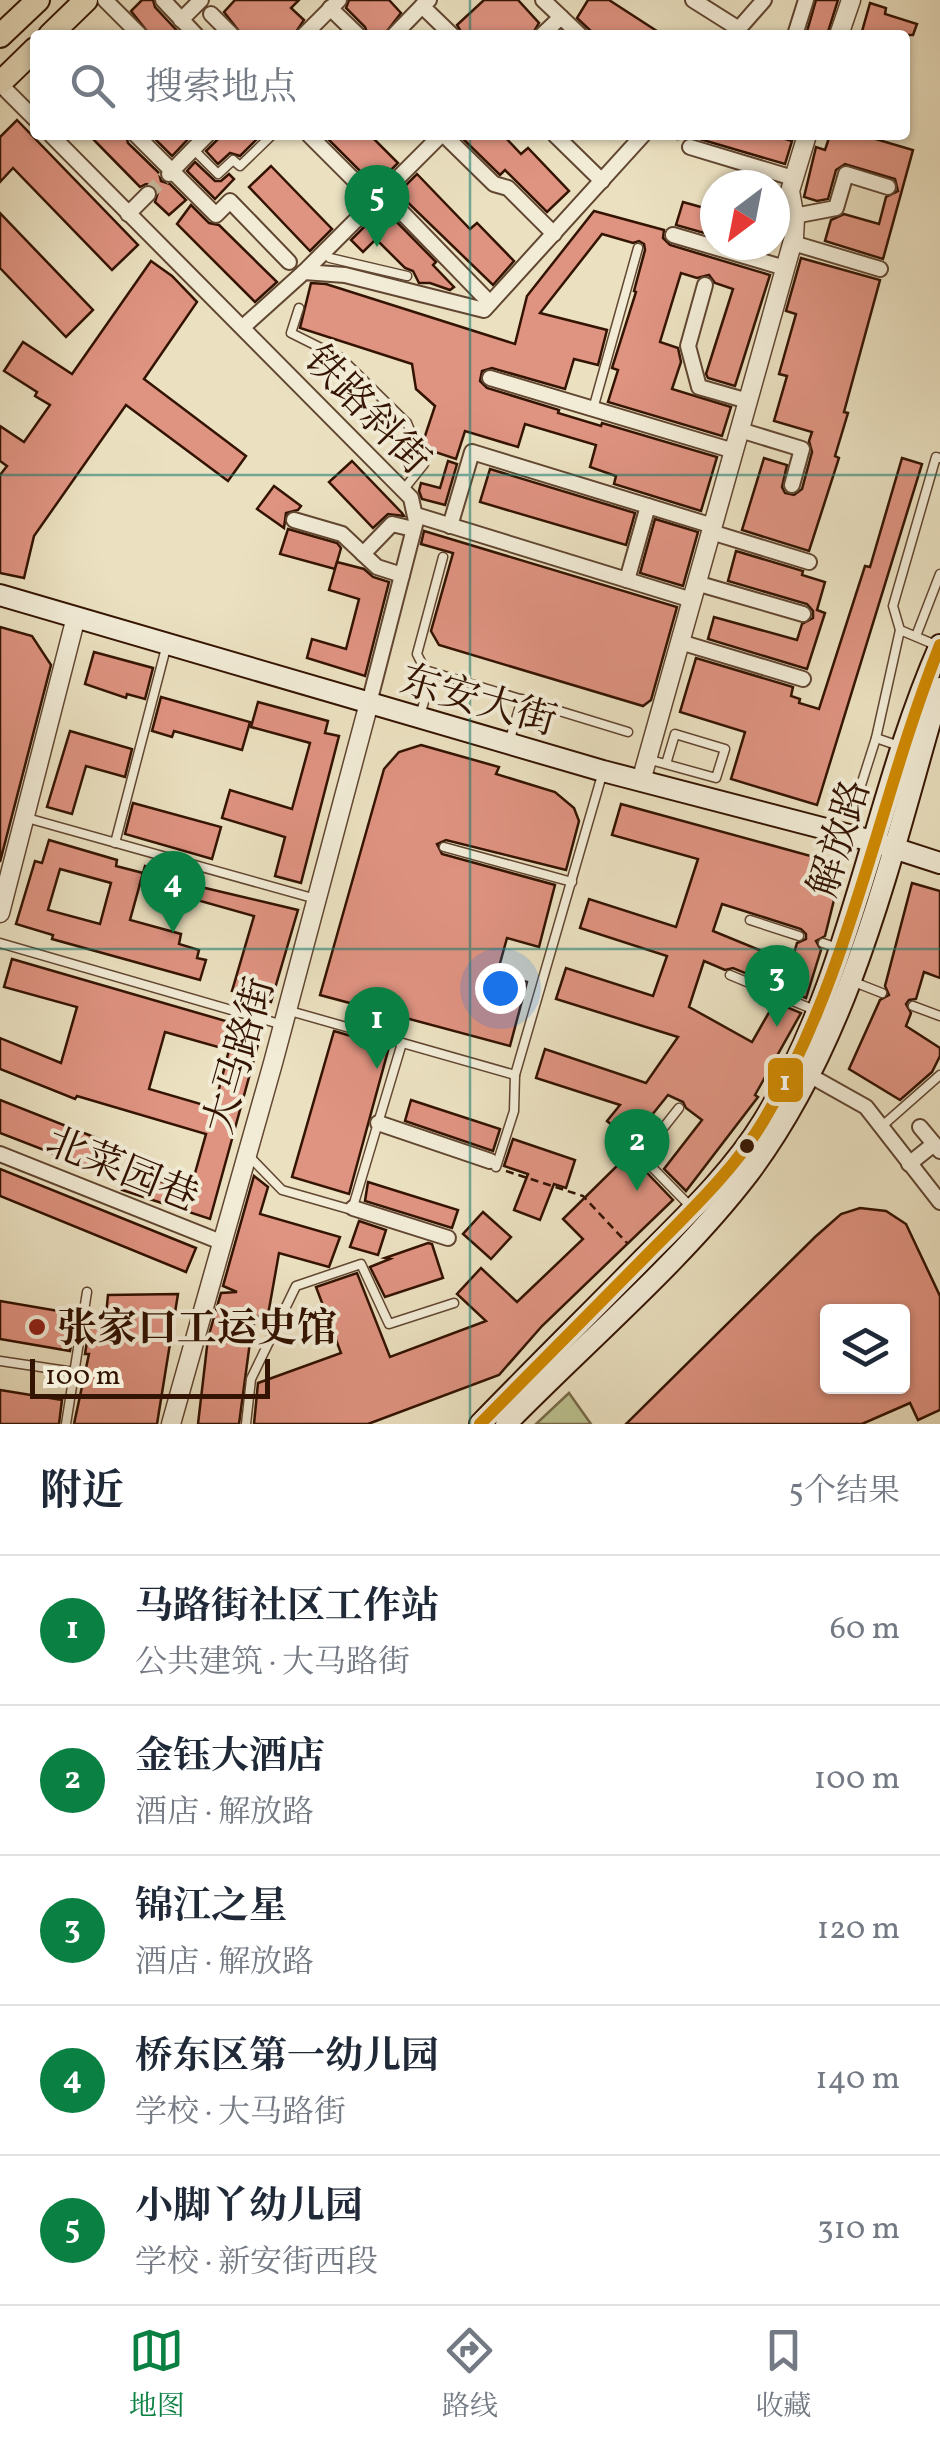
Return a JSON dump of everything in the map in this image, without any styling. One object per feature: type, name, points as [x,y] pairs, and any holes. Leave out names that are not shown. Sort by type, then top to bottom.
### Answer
[{"type":"highway","points":[[0,36],[38,0]]},
{"type":"highway","points":[[55,30],[86,0]]},
{"type":"highway","points":[[0,83],[30,54]]},
{"type":"main road","name":"东安大街","points":[[0,595],[509,744],[940,863]]},
{"type":"main road","name":"解放路","points":[[492,1420],[704,1226],[748,1174],[809,1074],[850,981],[882,844],[940,646]]},
{"type":"main road","name":"解放路","points":[[912,750],[940,688]]},
{"type":"main road","name":"解放路","points":[[492,1420],[692,1208],[736,1159],[764,1120],[817,1011],[832,946],[882,844]]},
{"type":"street","points":[[106,0],[135,30]]},
{"type":"street","points":[[162,0],[191,30]]},
{"type":"street","points":[[181,20],[201,0]]},
{"type":"street","points":[[543,0],[575,30]]},
{"type":"street","points":[[693,0],[733,30]]},
{"type":"street","points":[[738,30],[764,0]]},
{"type":"street","points":[[797,30],[806,0]]},
{"type":"street","points":[[842,30],[851,0]]},
{"type":"street","points":[[308,30],[330,3],[354,30]]},
{"type":"street","points":[[399,30],[426,3],[448,30]]},
{"type":"street","points":[[212,14],[227,30]]},
{"type":"street","points":[[547,30],[561,17]]},
{"type":"street","points":[[0,83],[30,114]]},
{"type":"street","name":"铁路斜街","points":[[55,140],[411,498],[414,522],[369,703]]},
{"type":"street","points":[[141,140],[216,215],[230,201],[290,262]]},
{"type":"street","points":[[170,172],[201,140]]},
{"type":"street","points":[[315,140],[490,303]]},
{"type":"street","points":[[243,327],[382,200],[438,140]]},
{"type":"street","points":[[448,140],[494,184],[508,188],[554,234]]},
{"type":"street","points":[[560,140],[602,181]]},
{"type":"street","points":[[304,272],[368,274],[484,310],[639,140]]},
{"type":"street","points":[[641,781],[786,268],[792,243],[793,178],[805,140]]},
{"type":"street","points":[[690,147],[793,178]]},
{"type":"street","points":[[794,216],[836,208],[846,174],[888,187]]},
{"type":"street","points":[[128,214],[148,194]]},
{"type":"street","points":[[673,234],[786,268]]},
{"type":"street","points":[[792,243],[880,269]]},
{"type":"street","points":[[705,286],[688,346],[699,387],[748,401]]},
{"type":"street","points":[[490,378],[734,451]]},
{"type":"street","points":[[740,430],[802,449],[792,485]]},
{"type":"street","points":[[450,526],[472,452],[648,506],[809,562]]},
{"type":"street","points":[[626,580],[648,506]]},
{"type":"street","points":[[294,520],[342,534],[376,568],[402,575]]},
{"type":"street","points":[[363,554],[392,524],[450,526],[626,580],[803,614]]},
{"type":"street","points":[[1,903],[76,617]]},
{"type":"street","points":[[680,642],[803,679]]},
{"type":"street","name":"大马路街","points":[[171,1424],[369,703]]},
{"type":"street","points":[[809,1074],[866,1107],[940,1202]]},
{"type":"street","points":[[378,1123],[493,1164]]},
{"type":"street","points":[[910,1164],[937,1148],[920,1127]]},
{"type":"street","name":"北菜园巷","points":[[0,1154],[221,1242]]},
{"type":"street","points":[[353,1208],[448,1238]]},
{"type":"lane","points":[[193,149],[218,174],[233,160],[240,166],[267,140]]},
{"type":"lane","points":[[593,408],[638,248]]},
{"type":"lane","points":[[330,258],[368,274],[406,276]]},
{"type":"lane","points":[[299,308],[291,333],[341,358],[407,423],[424,464],[404,488]]},
{"type":"lane","points":[[855,804],[876,738],[900,630],[893,606],[936,457],[940,458]]},
{"type":"lane","points":[[443,557],[417,654],[425,670],[628,732]]},
{"type":"lane","points":[[916,636],[940,574]]},
{"type":"lane","points":[[900,630],[940,646]]},
{"type":"lane","points":[[115,843],[167,644]]},
{"type":"lane","points":[[420,718],[432,672]]},
{"type":"lane","points":[[509,744],[522,700]]},
{"type":"lane","points":[[647,758],[666,764],[716,778],[725,749],[675,734],[666,764]]},
{"type":"lane","points":[[876,738],[912,750]]},
{"type":"lane","points":[[493,1164],[514,1110],[515,1075],[604,771]]},
{"type":"lane","points":[[26,818],[316,900]]},
{"type":"lane","points":[[444,847],[572,882]]},
{"type":"lane","points":[[750,920],[800,936]]},
{"type":"lane","points":[[0,943],[515,1075]]},
{"type":"lane","points":[[730,974],[817,1011]]},
{"type":"lane","points":[[850,981],[882,993]]},
{"type":"lane","points":[[913,1006],[940,1016]]},
{"type":"lane","points":[[247,1153],[282,1190],[353,1208],[402,1043]]},
{"type":"lane","points":[[881,1127],[940,1075]]},
{"type":"lane","points":[[680,1108],[640,1156],[692,1208]]},
{"type":"lane","points":[[246,1424],[250,1380],[296,1286],[361,1264],[389,1324],[454,1302]]},
{"type":"lane","points":[[66,1424],[87,1292]]},
{"type":"lane","points":[[0,1361],[74,1372]]},
{"type":"path","points":[[493,1164],[582,1196],[642,1260]]},
{"type":"green space","points":[[569,1393],[591,1424],[536,1424]]},
{"type":"building","points":[[142,0],[153,0],[176,30],[146,30],[131,11]]},
{"type":"building","points":[[235,0],[299,0],[291,8],[304,20],[297,30],[238,30],[224,12]]},
{"type":"building","points":[[349,0],[389,0],[401,13],[388,30],[366,30],[346,8]]},
{"type":"building","points":[[484,0],[518,0],[539,23],[535,30],[460,30],[457,25]]},
{"type":"building","points":[[588,0],[609,0],[655,30],[590,30],[577,18]]},
{"type":"building","points":[[816,0],[838,0],[829,30],[807,30]]},
{"type":"building","points":[[870,3],[886,8],[885,14],[917,24],[913,35],[910,30],[862,30]]},
{"type":"building","points":[[17,120],[30,133],[30,140],[36,140],[138,245],[112,270],[13,168],[0,182],[0,137]]},
{"type":"building","points":[[94,140],[127,140],[159,173],[161,181],[170,184],[186,200],[169,215],[155,202],[155,186],[140,187]]},
{"type":"building","points":[[156,140],[187,140],[172,156]]},
{"type":"building","points":[[217,140],[256,140],[240,156],[230,153],[218,164],[206,151]]},
{"type":"building","points":[[329,140],[375,140],[398,163],[375,186]]},
{"type":"building","points":[[464,140],[508,140],[521,154],[528,148],[569,191],[547,212],[505,170],[500,175]]},
{"type":"building","points":[[703,140],[789,140],[792,141],[785,164]]},
{"type":"building","points":[[828,140],[879,140],[913,150],[883,259],[825,241],[831,220],[844,214],[879,224],[886,197],[898,191],[895,179],[845,164],[836,170],[828,199],[804,197],[816,147],[825,150]]},
{"type":"building","points":[[195,162],[215,181],[229,174],[234,179],[215,199],[187,171]]},
{"type":"building","points":[[271,166],[332,229],[310,251],[249,187]]},
{"type":"building","points":[[417,174],[470,229],[477,223],[514,261],[493,285],[398,193]]},
{"type":"building","points":[[683,202],[700,207],[700,232],[676,225]]},
{"type":"building","points":[[191,205],[209,223],[219,225],[277,282],[255,302],[177,224]]},
{"type":"building","points":[[383,208],[436,262],[433,265],[454,287],[450,290],[419,283],[413,271],[376,239],[363,252],[351,240]]},
{"type":"building","points":[[594,211],[664,230],[663,238],[670,245],[700,254],[700,260],[720,260],[770,275],[735,386],[706,374],[733,289],[715,283],[709,275],[697,278],[681,273],[660,342],[678,348],[681,362],[672,389],[731,407],[722,436],[608,402],[618,370],[612,368],[645,250],[639,241],[633,243],[602,234],[540,313],[607,330],[598,365],[574,359],[565,389],[492,368],[482,371],[480,381],[487,388],[601,426],[602,423],[717,457],[701,511],[614,484],[616,476],[590,467],[596,445],[525,424],[518,447],[465,431],[456,459],[426,449],[423,442],[435,406],[416,389],[412,364],[300,328],[311,283],[326,284],[515,344],[527,296]]},
{"type":"building","points":[[0,213],[93,310],[66,337],[0,268]]},
{"type":"building","points":[[801,258],[880,280],[844,412],[848,413],[835,456],[839,458],[809,551],[742,530],[764,458],[787,465],[782,487],[785,493],[794,495],[802,489],[812,452],[812,432],[774,421],[787,376],[779,374],[796,314],[786,311]]},
{"type":"building","points":[[151,261],[197,302],[144,379],[246,456],[228,481],[126,405],[34,536],[24,578],[0,573],[0,475],[7,466],[0,461],[0,426],[24,442],[50,405],[4,371],[23,342],[72,374]]},
{"type":"building","points":[[902,458],[922,464],[817,805],[731,779],[745,732],[680,712],[696,658],[793,687],[791,696],[800,699],[799,703],[819,709],[865,566],[870,567]]},
{"type":"building","points":[[352,461],[404,516],[388,514],[373,528],[329,482]]},
{"type":"building","points":[[448,461],[457,464],[445,505],[422,499],[421,483],[440,488]]},
{"type":"building","points":[[490,469],[635,513],[626,545],[480,502]]},
{"type":"building","points":[[274,486],[301,506],[286,513],[284,528],[257,509]]},
{"type":"building","points":[[655,519],[698,532],[683,586],[640,573]]},
{"type":"building","points":[[288,529],[337,543],[341,548],[335,569],[280,554]]},
{"type":"building","points":[[424,531],[677,607],[651,700],[643,706],[439,645],[431,631],[453,553],[421,544]]},
{"type":"building","points":[[736,551],[803,571],[802,575],[825,582],[817,610],[825,613],[807,669],[708,639],[714,617],[797,640],[802,624],[813,618],[807,604],[728,581]]},
{"type":"building","points":[[337,562],[364,569],[389,582],[365,676],[307,658],[312,639],[346,649],[359,599],[329,590]]},
{"type":"building","points":[[0,627],[32,636],[51,665],[0,862]]},
{"type":"building","points":[[94,652],[153,668],[145,699],[127,694],[126,698],[85,684]]},
{"type":"building","points":[[161,697],[250,722],[242,750],[174,731],[172,737],[152,731]]},
{"type":"building","points":[[258,702],[328,721],[325,733],[339,736],[301,883],[275,876],[285,837],[222,818],[230,790],[292,809],[310,743],[251,727]]},
{"type":"building","points":[[70,731],[132,749],[125,777],[86,766],[72,814],[47,807]]},
{"type":"building","points":[[421,745],[499,767],[496,774],[555,792],[574,808],[579,821],[566,870],[446,840],[437,844],[442,854],[555,885],[539,947],[507,938],[497,974],[527,982],[510,1046],[320,995],[384,769],[399,752]]},
{"type":"building","points":[[133,803],[221,827],[212,859],[125,834]]},
{"type":"building","points":[[621,804],[818,858],[837,888],[825,936],[816,941],[821,950],[806,998],[733,968],[725,970],[704,961],[689,1007],[752,1042],[775,1002],[801,1013],[755,1095],[758,1097],[686,1191],[664,1169],[702,1120],[683,1102],[668,1095],[631,1141],[607,1121],[620,1105],[536,1078],[545,1049],[646,1083],[678,1037],[556,999],[566,968],[653,996],[667,956],[580,928],[589,899],[676,927],[698,859],[612,835]],"holes":[[[722,904],[801,929],[806,939],[797,943],[791,963],[713,931]]]},
{"type":"building","points":[[49,840],[117,860],[116,866],[143,873],[130,920],[181,934],[179,944],[199,950],[197,958],[206,960],[200,980],[52,939],[53,935],[16,924],[35,861],[42,863]],"holes":[[[60,869],[111,883],[100,924],[48,910]]]},
{"type":"building","points":[[145,866],[202,883],[201,887],[298,910],[271,1002],[232,991],[254,916],[140,884]]},
{"type":"building","points":[[912,883],[940,891],[940,978],[924,972],[916,999],[906,1004],[911,1013],[906,1026],[940,1048],[940,1056],[932,1072],[900,1100],[849,1069],[880,1000],[889,995],[885,986]]},
{"type":"building","points":[[12,959],[236,1024],[233,1034],[259,1041],[210,1219],[122,1190],[128,1171],[190,1191],[206,1134],[77,1096],[75,1099],[0,1069],[0,1038],[61,1063],[77,1007],[4,987]],"holes":[[[165,1032],[229,1050],[214,1108],[149,1089]]]},
{"type":"building","points":[[334,1031],[389,1047],[349,1194],[292,1177]]},
{"type":"building","points":[[0,1100],[122,1148],[111,1176],[0,1133]]},
{"type":"building","points":[[411,1100],[500,1129],[493,1151],[405,1121]]},
{"type":"building","points":[[513,1139],[575,1160],[566,1188],[554,1184],[540,1220],[514,1210],[528,1174],[504,1166]]},
{"type":"building","points":[[629,1154],[673,1200],[542,1326],[499,1375],[368,1424],[254,1424],[258,1383],[341,1353],[316,1287],[357,1273],[390,1357],[486,1321],[457,1294],[481,1268],[517,1302],[583,1239],[563,1219]]},
{"type":"building","points":[[0,1169],[196,1248],[186,1272],[0,1196]]},
{"type":"building","points":[[254,1176],[268,1187],[260,1214],[340,1237],[329,1267],[279,1253],[268,1315],[261,1313],[252,1327],[239,1424],[198,1424],[208,1338],[221,1293],[237,1292],[223,1286]]},
{"type":"building","points":[[368,1182],[458,1210],[452,1228],[365,1201]]},
{"type":"building","points":[[860,1208],[886,1211],[906,1224],[940,1296],[940,1410],[918,1420],[910,1403],[862,1424],[626,1424],[841,1214]]},
{"type":"building","points":[[483,1212],[511,1237],[491,1259],[463,1234]]},
{"type":"building","points":[[359,1221],[386,1230],[378,1255],[350,1247]]},
{"type":"building","points":[[432,1244],[443,1278],[385,1297],[370,1267]]},
{"type":"building","points":[[178,1294],[157,1424],[74,1424],[89,1354],[85,1354],[91,1317],[96,1313],[106,1315],[108,1295]]},
{"type":"building","name":"张家口工运史馆","points":[[0,1301],[76,1314],[70,1351],[0,1339]]},
{"type":"building","points":[[0,1390],[62,1400],[59,1424],[0,1424]]},
{"type":"tunnel","points":[[148,194],[168,174]]},
{"type":"transit line","name":"1","points":[[480,1424],[709,1192],[764,1120],[794,1064],[842,947],[940,645]]},
{"type":"place","name":"小脚丫幼儿园","points":[[377,247]]},
{"type":"place","name":"桥东区第一幼儿园","points":[[173,933]]},
{"type":"place","name":"锦江之星","points":[[777,1027]]},
{"type":"place","name":"马路街社区工作站","points":[[377,1069]]},
{"type":"place","name":"金钰大酒店","points":[[637,1191]]},
{"type":"place","name":"张家口工运史馆","points":[[37,1327]]}]
